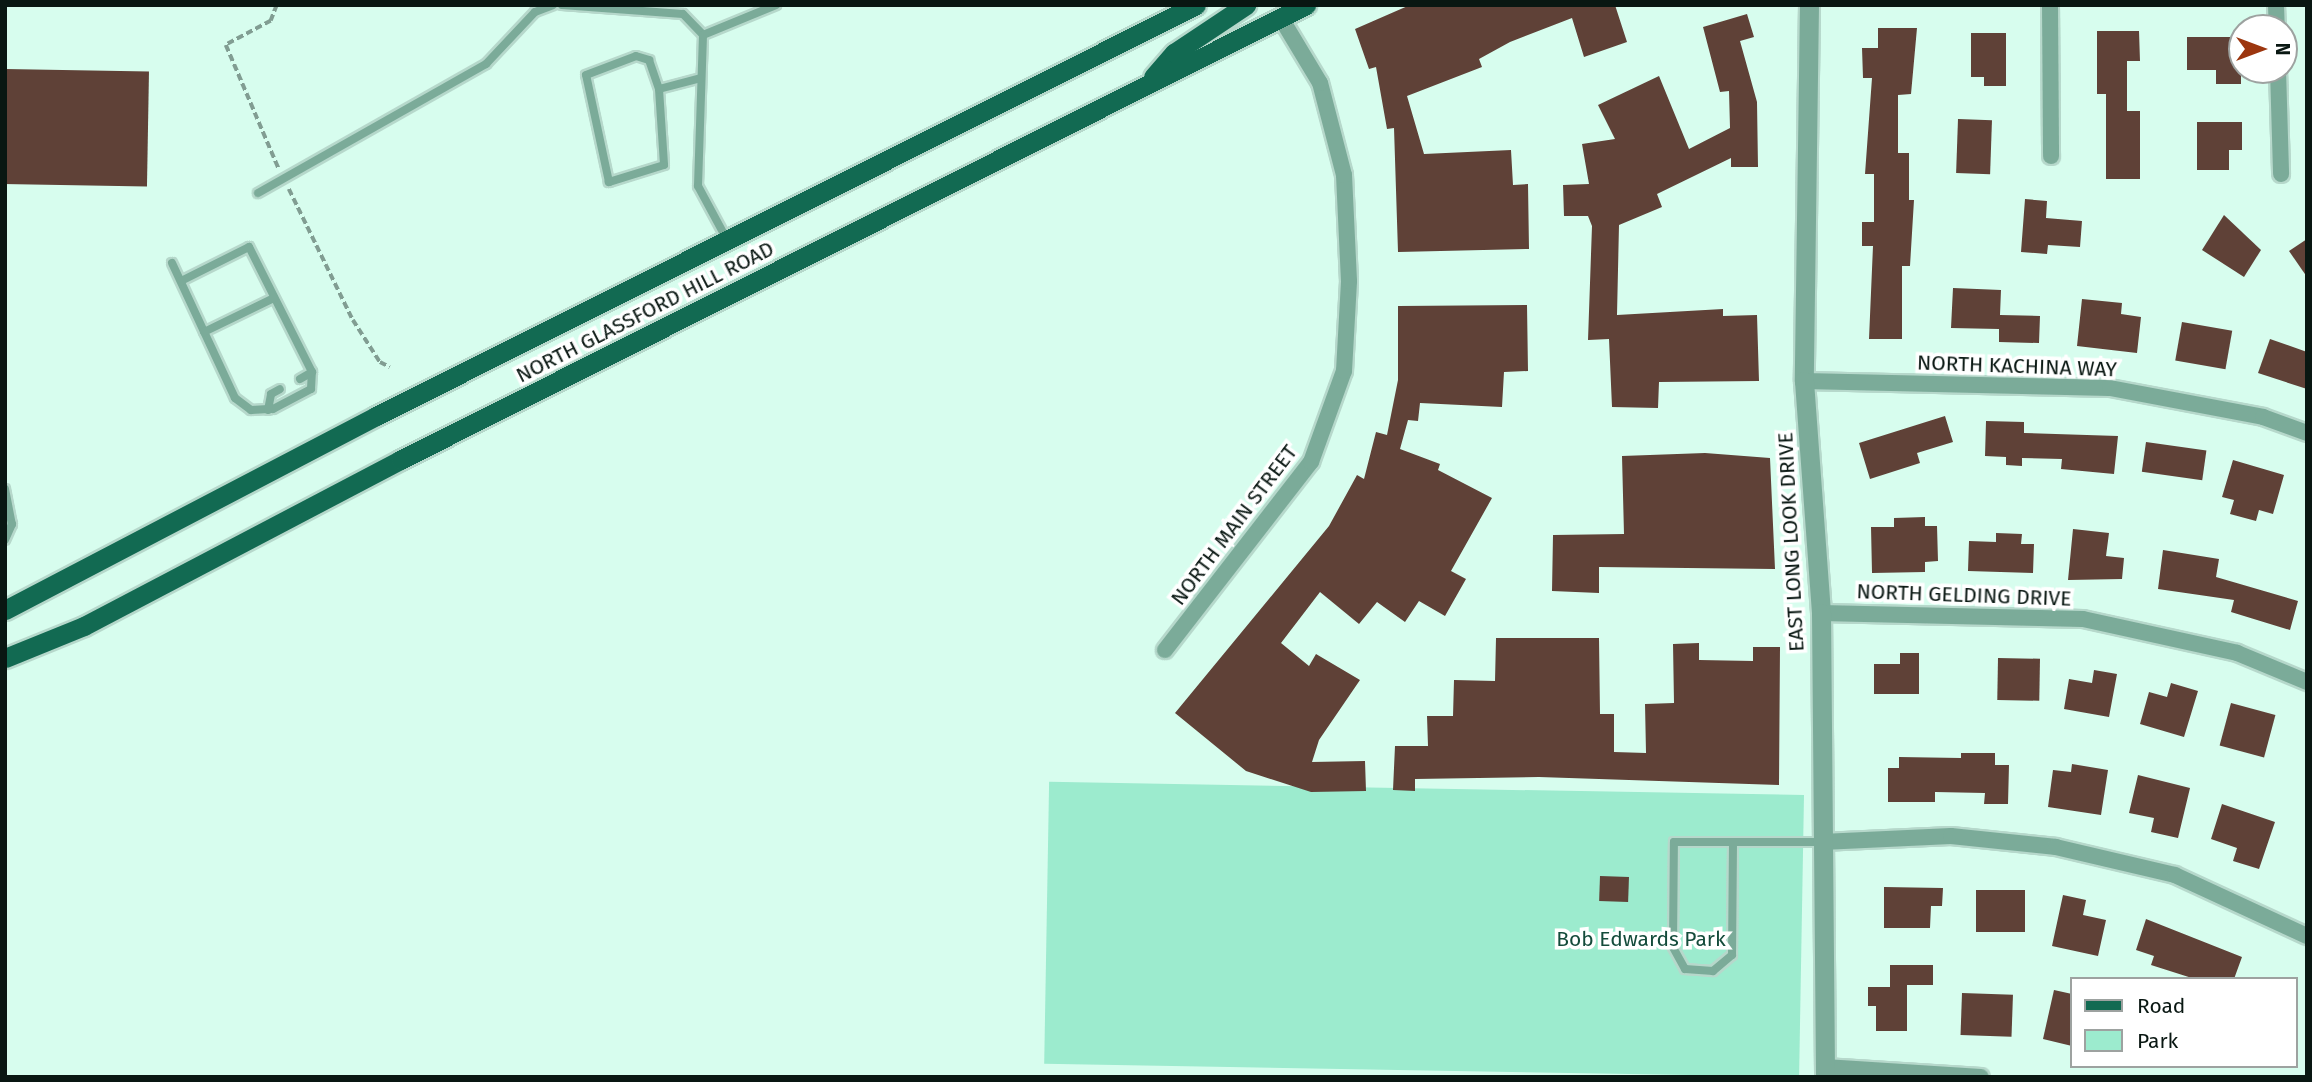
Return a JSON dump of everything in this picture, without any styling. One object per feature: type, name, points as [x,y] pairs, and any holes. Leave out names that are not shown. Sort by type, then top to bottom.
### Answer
[{"type":"main road","name":"NORTH GLASSFORD HILL ROAD","points":[[5,610],[728,240],[1196,5]]},
{"type":"main road","points":[[1146,86],[1174,53],[1246,5]]},
{"type":"main road","name":"NORTH GLASSFORD HILL ROAD","points":[[5,658],[85,626],[1146,86],[1285,12],[1306,5]]},
{"type":"street","name":"EAST LONG LOOK DRIVE","points":[[1809,5],[1804,381],[1821,613],[1825,1072]]},
{"type":"street","points":[[2050,5],[2051,156]]},
{"type":"street","name":"NORTH MAIN STREET","points":[[1164,650],[1311,462],[1344,370],[1349,269],[1340,152],[1320,83],[1285,12]]},
{"type":"street","points":[[2278,84],[2281,174]]},
{"type":"street","name":"NORTH KACHINA WAY","points":[[1804,381],[2110,388],[2263,417],[2307,433]]},
{"type":"street","name":"NORTH GELDING DRIVE","points":[[1821,613],[2083,619],[2237,653],[2307,682]]},
{"type":"street","points":[[1822,842],[1951,836],[2056,847],[2175,875],[2307,936]]},
{"type":"street","points":[[1825,1072],[1981,1077]]},
{"type":"lane","points":[[258,193],[486,64],[535,12],[554,5]]},
{"type":"lane","points":[[562,5],[683,13],[703,35],[698,186],[728,240]]},
{"type":"lane","points":[[703,35],[776,5]]},
{"type":"lane","points":[[636,56],[649,60],[659,89],[664,164],[609,182],[586,75],[636,56]]},
{"type":"lane","points":[[659,89],[701,78]]},
{"type":"lane","points":[[172,263],[235,398],[251,410],[268,410],[311,389],[312,372],[249,247],[181,281]]},
{"type":"lane","points":[[204,332],[274,298]]},
{"type":"lane","points":[[300,379],[312,372]]},
{"type":"lane","points":[[268,410],[271,394],[280,389]]},
{"type":"lane","points":[[5,489],[12,524],[5,540]]},
{"type":"lane","points":[[1733,842],[1732,955],[1713,971],[1685,968],[1673,947],[1674,842],[1733,842],[1822,842]]},
{"type":"path","points":[[277,5],[271,21],[226,46],[277,167]]},
{"type":"path","points":[[291,193],[353,320],[380,362],[390,367]]},
{"type":"green space","name":"Bob Edwards Park","points":[[1049,782],[1804,795],[1799,1077],[1044,1064]]},
{"type":"building","points":[[1410,5],[1615,5],[1627,42],[1584,57],[1572,18],[1510,42],[1479,59],[1482,67],[1407,96],[1424,154],[1511,150],[1513,185],[1528,184],[1529,249],[1398,252],[1394,128],[1387,129],[1376,67],[1369,69],[1355,29]]},
{"type":"building","points":[[1747,14],[1754,37],[1740,41],[1757,102],[1758,167],[1731,167],[1731,158],[1657,194],[1662,207],[1619,225],[1617,315],[1723,309],[1723,316],[1757,315],[1759,381],[1659,382],[1658,408],[1612,407],[1609,339],[1588,340],[1592,226],[1588,216],[1564,216],[1563,185],[1589,184],[1582,144],[1615,139],[1598,105],[1659,76],[1689,149],[1730,128],[1729,91],[1720,92],[1703,27]]},
{"type":"building","points":[[1878,28],[1917,28],[1911,94],[1898,95],[1898,153],[1909,153],[1909,200],[1914,200],[1910,266],[1902,266],[1902,339],[1869,339],[1873,246],[1862,246],[1862,222],[1874,222],[1874,174],[1865,174],[1872,78],[1863,78],[1862,48],[1878,48]]},
{"type":"building","points":[[2097,31],[2139,31],[2140,61],[2127,61],[2127,111],[2140,111],[2140,179],[2106,179],[2106,94],[2097,94]]},
{"type":"building","points":[[1971,33],[2006,33],[2006,86],[1984,86],[1984,77],[1971,77]]},
{"type":"building","points":[[2187,37],[2228,37],[2228,84],[2216,84],[2216,70],[2187,70]]},
{"type":"building","points":[[5,69],[149,72],[147,186],[5,184]]},
{"type":"building","points":[[1958,119],[1992,120],[1990,174],[1956,173]]},
{"type":"building","points":[[2197,122],[2242,122],[2242,150],[2229,150],[2229,170],[2197,170]]},
{"type":"building","points":[[2025,199],[2047,201],[2046,218],[2082,221],[2080,247],[2048,245],[2047,254],[2021,252]]},
{"type":"building","points":[[2224,215],[2261,250],[2244,277],[2202,250]]},
{"type":"building","points":[[2307,239],[2307,277],[2289,251]]},
{"type":"building","points":[[1953,288],[2001,290],[2000,315],[2040,316],[2039,343],[1999,342],[1999,329],[1951,328]]},
{"type":"building","points":[[2082,299],[2122,303],[2121,314],[2141,317],[2137,353],[2077,346]]},
{"type":"building","points":[[1527,305],[1528,371],[1504,372],[1502,407],[1420,403],[1418,421],[1408,420],[1400,449],[1440,464],[1438,470],[1492,498],[1451,571],[1466,579],[1445,616],[1419,601],[1405,622],[1377,602],[1359,624],[1320,592],[1281,643],[1309,666],[1316,654],[1360,680],[1319,740],[1312,762],[1365,761],[1366,791],[1311,792],[1246,771],[1175,713],[1329,526],[1357,475],[1364,479],[1376,432],[1387,435],[1398,380],[1398,306]]},
{"type":"building","points":[[2182,322],[2232,331],[2225,369],[2175,360]]},
{"type":"building","points":[[2270,339],[2307,352],[2307,389],[2258,373]]},
{"type":"building","points":[[1945,416],[1953,442],[1917,453],[1920,463],[1870,479],[1859,443]]},
{"type":"building","points":[[1986,421],[2024,422],[2024,433],[2118,436],[2114,474],[2061,469],[2062,459],[2022,458],[2022,466],[2006,465],[2006,457],[1985,456]]},
{"type":"building","points":[[2146,442],[2206,450],[2202,480],[2142,472]]},
{"type":"building","points":[[1705,453],[1770,458],[1775,569],[1599,567],[1599,593],[1552,591],[1553,535],[1624,534],[1622,456]]},
{"type":"building","points":[[2233,460],[2284,475],[2273,514],[2259,510],[2256,521],[2230,514],[2234,500],[2222,497]]},
{"type":"building","points":[[1925,517],[1925,526],[1937,526],[1938,561],[1925,562],[1925,572],[1872,573],[1871,527],[1894,527],[1894,518]]},
{"type":"building","points":[[2073,529],[2109,533],[2106,556],[2124,558],[2122,579],[2068,580]]},
{"type":"building","points":[[1996,533],[2022,534],[2021,544],[2034,544],[2033,573],[1968,571],[1969,541],[1996,542]]},
{"type":"building","points":[[2163,550],[2219,559],[2216,577],[2298,601],[2290,630],[2231,612],[2234,600],[2158,589]]},
{"type":"building","points":[[1496,638],[1599,638],[1600,714],[1614,714],[1614,752],[1646,753],[1645,704],[1674,703],[1673,644],[1699,643],[1699,660],[1753,661],[1753,647],[1780,647],[1779,785],[1539,777],[1415,779],[1415,791],[1393,790],[1395,746],[1428,746],[1427,716],[1453,716],[1454,680],[1495,681]]},
{"type":"building","points":[[1900,653],[1919,653],[1919,694],[1874,694],[1874,664],[1900,664]]},
{"type":"building","points":[[1998,658],[2040,659],[2039,701],[1997,700]]},
{"type":"building","points":[[2094,670],[2117,674],[2109,717],[2064,709],[2069,679],[2092,683]]},
{"type":"building","points":[[2171,683],[2198,691],[2184,737],[2140,724],[2149,692],[2167,697]]},
{"type":"building","points":[[2231,703],[2275,715],[2264,757],[2220,746]]},
{"type":"building","points":[[1961,753],[1995,753],[1995,765],[2009,765],[2008,804],[1984,804],[1985,793],[1935,792],[1935,802],[1888,802],[1888,768],[1899,768],[1899,757],[1961,758]]},
{"type":"building","points":[[2072,764],[2108,770],[2101,815],[2048,807],[2053,770],[2071,772]]},
{"type":"building","points":[[2138,775],[2190,788],[2178,838],[2151,832],[2154,818],[2129,813]]},
{"type":"building","points":[[2222,804],[2275,822],[2259,869],[2233,861],[2237,848],[2211,839]]},
{"type":"building","points":[[1600,876],[1629,877],[1628,902],[1599,901]]},
{"type":"building","points":[[1884,887],[1943,888],[1942,906],[1931,906],[1930,928],[1884,928]]},
{"type":"building","points":[[1976,890],[2025,890],[2025,932],[1976,932]]},
{"type":"building","points":[[2063,895],[2086,900],[2083,915],[2106,920],[2098,956],[2052,946]]},
{"type":"building","points":[[2146,919],[2242,957],[2235,977],[2189,977],[2151,965],[2154,956],[2136,950]]},
{"type":"building","points":[[1890,965],[1933,965],[1933,985],[1907,985],[1907,1031],[1876,1031],[1876,1006],[1868,1006],[1868,987],[1890,987]]},
{"type":"building","points":[[2054,990],[2070,994],[2070,1046],[2043,1039]]},
{"type":"building","points":[[1962,993],[2013,995],[2012,1037],[1961,1035]]}]
